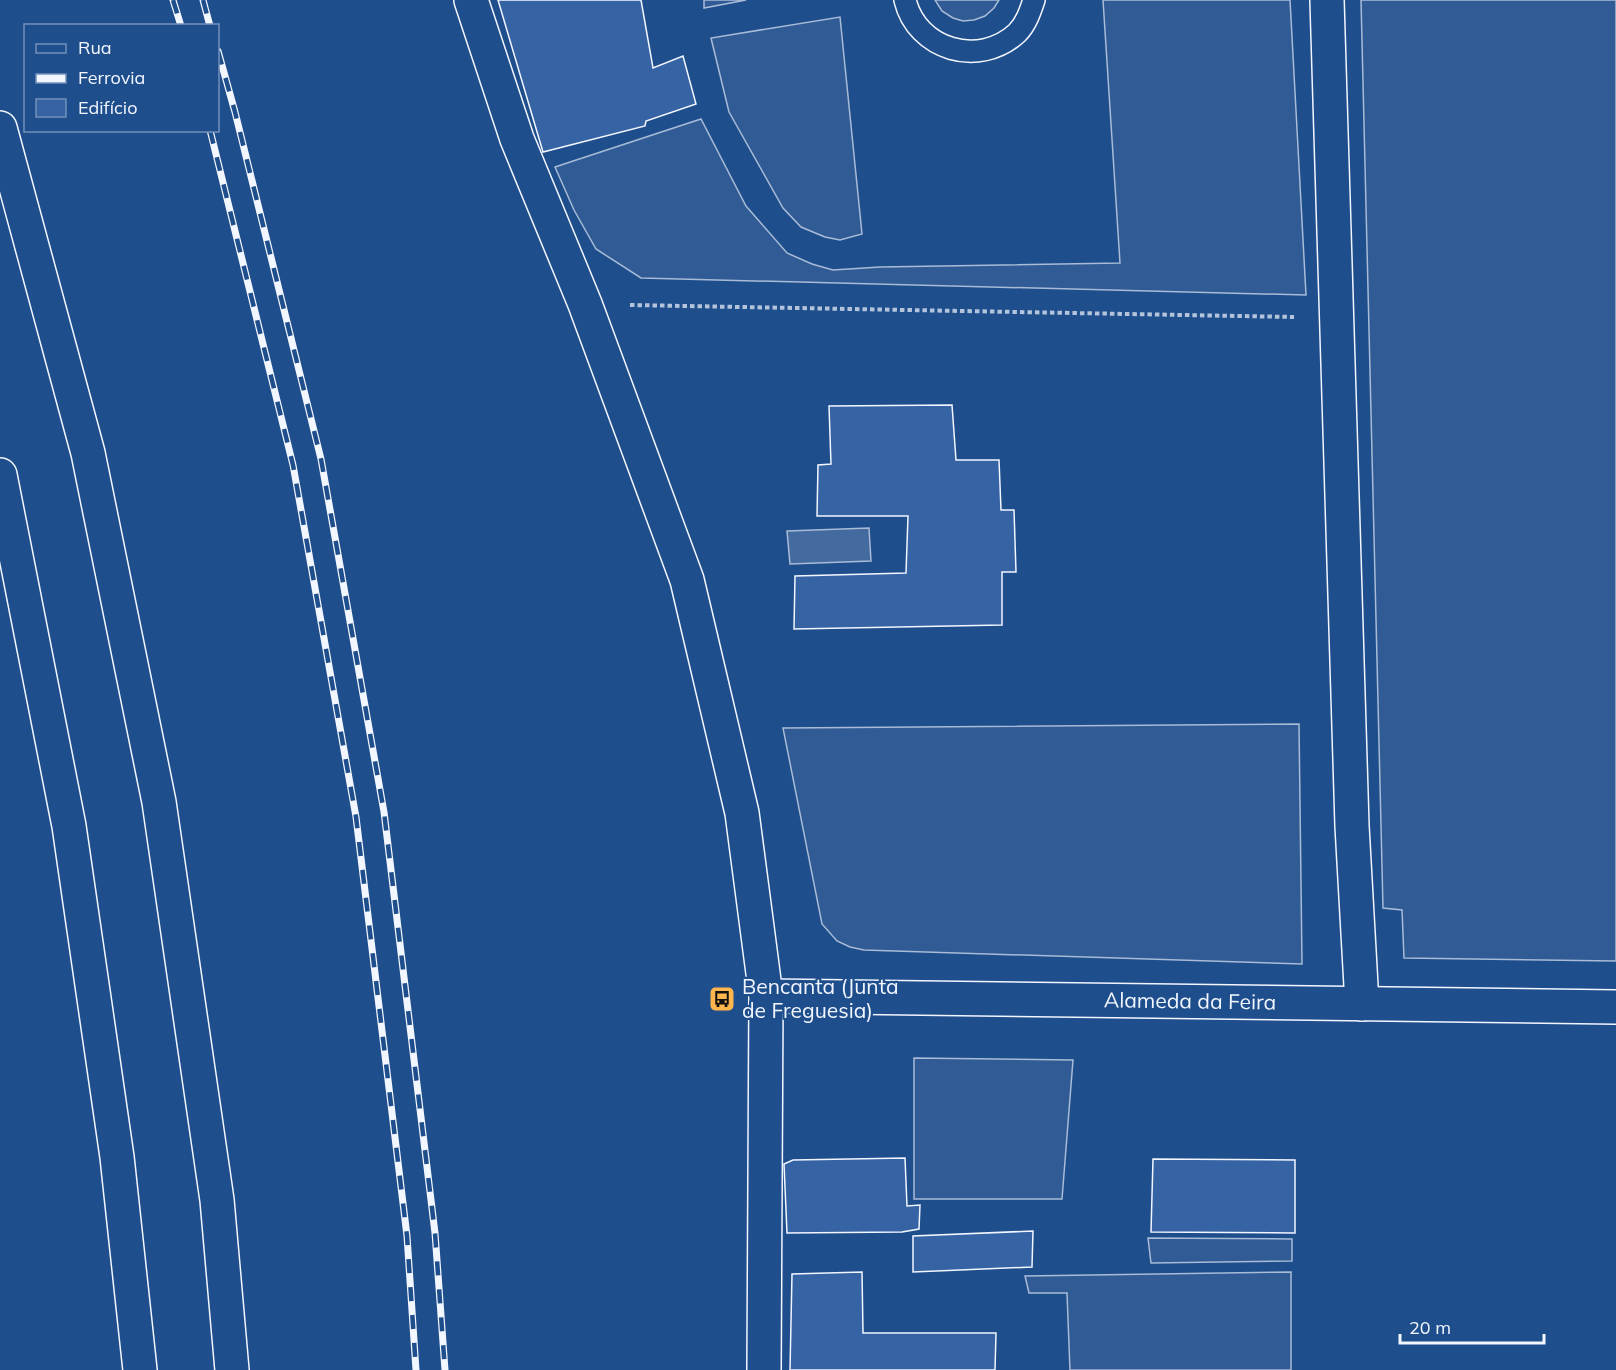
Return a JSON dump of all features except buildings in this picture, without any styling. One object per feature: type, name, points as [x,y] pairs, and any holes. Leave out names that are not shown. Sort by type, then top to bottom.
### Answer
[{"type":"main road","points":[[471,0],[517,139],[585,304],[687,580],[742,813],[766,996],[764,1370]]},
{"type":"main road","points":[[1327,0],[1352,814],[1362,1004]]},
{"type":"main road","points":[[0,128],[88,453],[159,802],[217,1200],[232,1370]]},
{"type":"main road","points":[[0,475],[69,826],[117,1156],[140,1370]]},
{"type":"main road","name":"Alameda da Feira","points":[[766,996],[1616,1007]]},
{"type":"lane","points":[[905,0],[917,26],[930,39],[947,49],[966,52],[994,47],[1018,32],[1029,16],[1034,0]]},
{"type":"path","points":[[585,304],[1337,318]]},
{"type":"shaded area","points":[[704,0],[746,0],[704,8]]},
{"type":"shaded area","points":[[935,0],[999,0],[985,16],[963,21],[942,11]]},
{"type":"shaded area","points":[[1103,0],[1290,0],[1306,295],[641,278],[596,249],[574,210],[555,167],[701,119],[746,206],[787,253],[812,264],[833,270],[880,267],[1120,263]]},
{"type":"shaded area","points":[[1361,0],[1616,0],[1616,961],[1404,958],[1402,910],[1383,908]]},
{"type":"shaded area","points":[[840,17],[862,234],[840,240],[825,237],[801,227],[783,208],[729,112],[711,38]]},
{"type":"shaded area","points":[[869,528],[871,561],[790,564],[787,531]]},
{"type":"shaded area","points":[[1299,724],[1302,964],[864,950],[837,941],[822,924],[783,728]]},
{"type":"shaded area","points":[[914,1058],[1073,1060],[1062,1199],[914,1199]]},
{"type":"shaded area","points":[[1148,1238],[1292,1239],[1292,1261],[1151,1263]]},
{"type":"shaded area","points":[[1291,1272],[1291,1370],[1070,1370],[1067,1293],[1029,1293],[1025,1276]]},
{"type":"railway","points":[[173,0],[180,24]]},
{"type":"railway","points":[[203,0],[209,24]]},
{"type":"railway","points":[[219,55],[321,459],[384,812],[435,1233],[445,1370]]},
{"type":"railway","points":[[210,132],[293,465],[356,817],[407,1236],[416,1370]]},
{"type":"place","name":"Bencanta (Junta de Freguesia)","points":[[722,999]]}]
